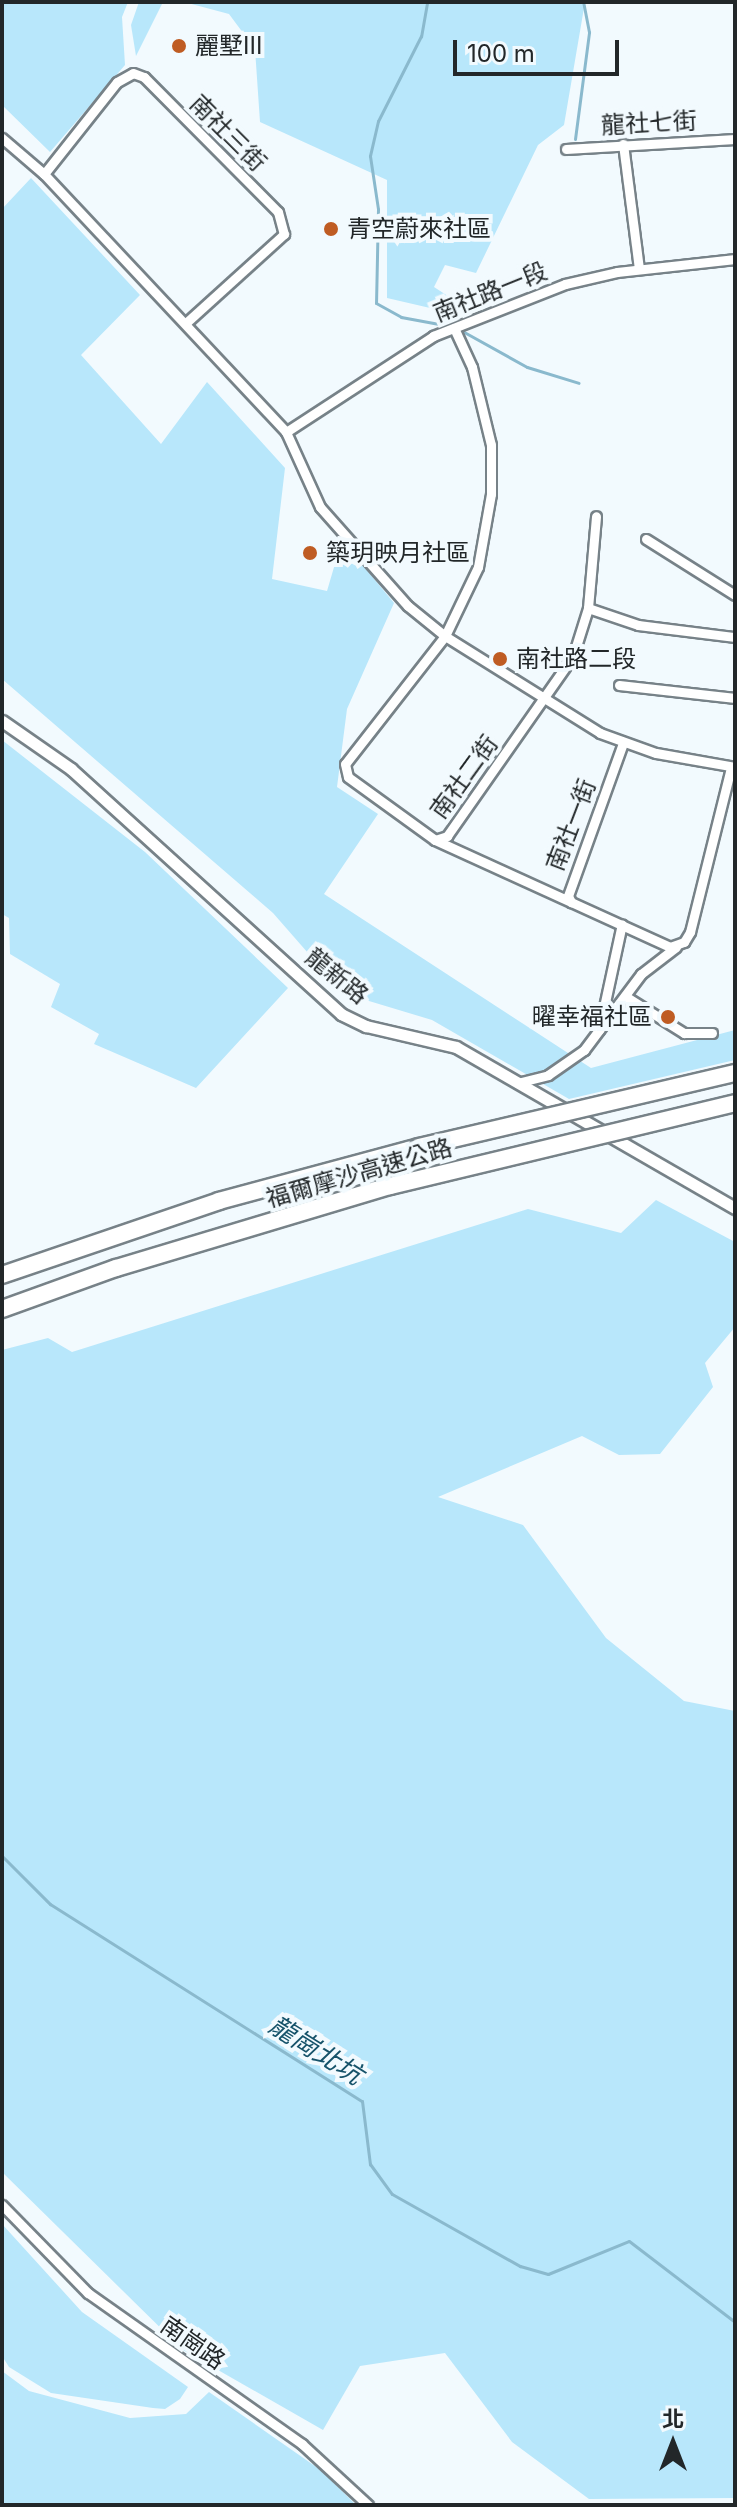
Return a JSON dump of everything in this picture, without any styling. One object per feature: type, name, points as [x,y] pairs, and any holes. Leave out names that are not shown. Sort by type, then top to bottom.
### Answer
[{"type":"highway","name":"福爾摩沙高速公路","points":[[2,1275],[219,1201],[735,1073]]},
{"type":"highway","name":"福爾摩沙高速公路","points":[[2,1309],[116,1268],[390,1186],[735,1103]]},
{"type":"street","name":"南社三街","points":[[44,174],[117,82],[133,73],[144,77],[278,212],[284,234],[186,323]]},
{"type":"street","points":[[2,138],[44,174],[286,432],[320,507],[408,606],[445,636],[547,697],[571,717],[623,743],[733,767],[690,932],[641,974],[597,1037],[558,1070],[517,1083]]},
{"type":"street","name":"龍社七街","points":[[566,149],[735,139]]},
{"type":"street","points":[[623,144],[639,269]]},
{"type":"street","name":"南社路一段","points":[[286,432],[382,365],[454,328],[565,284],[639,269],[735,259]]},
{"type":"street","points":[[445,636],[478,567],[491,494],[486,409],[454,328]]},
{"type":"street","name":"南社二街","points":[[445,636],[345,764],[348,777],[435,840],[447,836],[573,656],[588,608],[596,516]]},
{"type":"street","points":[[646,539],[735,595]]},
{"type":"street","points":[[588,608],[638,625],[735,637]]},
{"type":"street","points":[[619,685],[735,698]]},
{"type":"street","name":"龍新路","points":[[2,721],[82,779],[341,1014],[366,1026],[435,1038],[735,1208]]},
{"type":"street","name":"南社一街","points":[[623,743],[568,889],[571,902],[677,946]]},
{"type":"street","points":[[435,840],[571,902]]},
{"type":"street","points":[[597,1037],[622,924]]},
{"type":"street","points":[[625,996],[684,1033],[712,1033]]},
{"type":"street","name":"南崗路","points":[[2,2205],[88,2293],[302,2444],[368,2505]]},
{"type":"shaded area","points":[[2,2],[128,2],[122,17],[125,65],[50,152],[2,105]]},
{"type":"shaded area","points":[[139,2],[163,2],[136,56],[131,25]]},
{"type":"shaded area","points":[[184,2],[585,2],[564,125],[538,145],[476,273],[445,265],[434,287],[457,302],[443,311],[387,298],[387,180],[260,122],[255,49],[229,14]]},
{"type":"shaded area","points":[[31,178],[140,295],[81,355],[161,444],[207,382],[285,468],[272,579],[327,591],[342,540],[394,603],[347,709],[337,787],[378,814],[324,894],[591,1068],[735,1030],[735,1060],[569,1099],[432,1020],[359,998],[329,977],[273,913],[2,679],[2,209]]},
{"type":"shaded area","points":[[2,740],[145,852],[288,988],[196,1088],[94,1044],[99,1034],[51,1007],[60,984],[10,954],[9,918],[2,914]]},
{"type":"shaded area","points":[[656,1200],[735,1242],[735,1327],[705,1363],[713,1387],[660,1454],[619,1455],[582,1436],[438,1497],[523,1525],[606,1638],[684,1701],[735,1711],[735,2498],[589,2499],[512,2442],[445,2353],[360,2366],[323,2430],[183,2350],[2,2172],[2,1350],[48,1338],[72,1352],[528,1209],[621,1233]]},
{"type":"shaded area","points":[[2,2224],[82,2312],[188,2387],[180,2399],[165,2409],[51,2393],[9,2367],[2,2356]]},
{"type":"shaded area","points":[[2,2371],[29,2391],[130,2418],[186,2414],[209,2392],[322,2471],[356,2505],[2,2505]]},
{"type":"waterway","points":[[575,139],[589,32],[583,2]]},
{"type":"waterway","points":[[427,3],[421,36],[378,121],[370,156],[378,209],[376,303],[401,317],[444,325]]},
{"type":"waterway","points":[[464,332],[527,367],[579,383]]},
{"type":"waterway","name":"龍崗北坑","points":[[2,1856],[50,1904],[362,2101],[370,2164],[392,2194],[520,2266],[548,2274],[629,2241],[735,2322]]},
{"type":"place","name":"麗墅III","points":[[179,46]]},
{"type":"place","name":"青空蔚來社區","points":[[331,229]]},
{"type":"place","name":"築玥映月社區","points":[[310,553]]},
{"type":"place","name":"南社路二段","points":[[500,659]]},
{"type":"place","name":"曜幸福社區","points":[[668,1017]]}]
